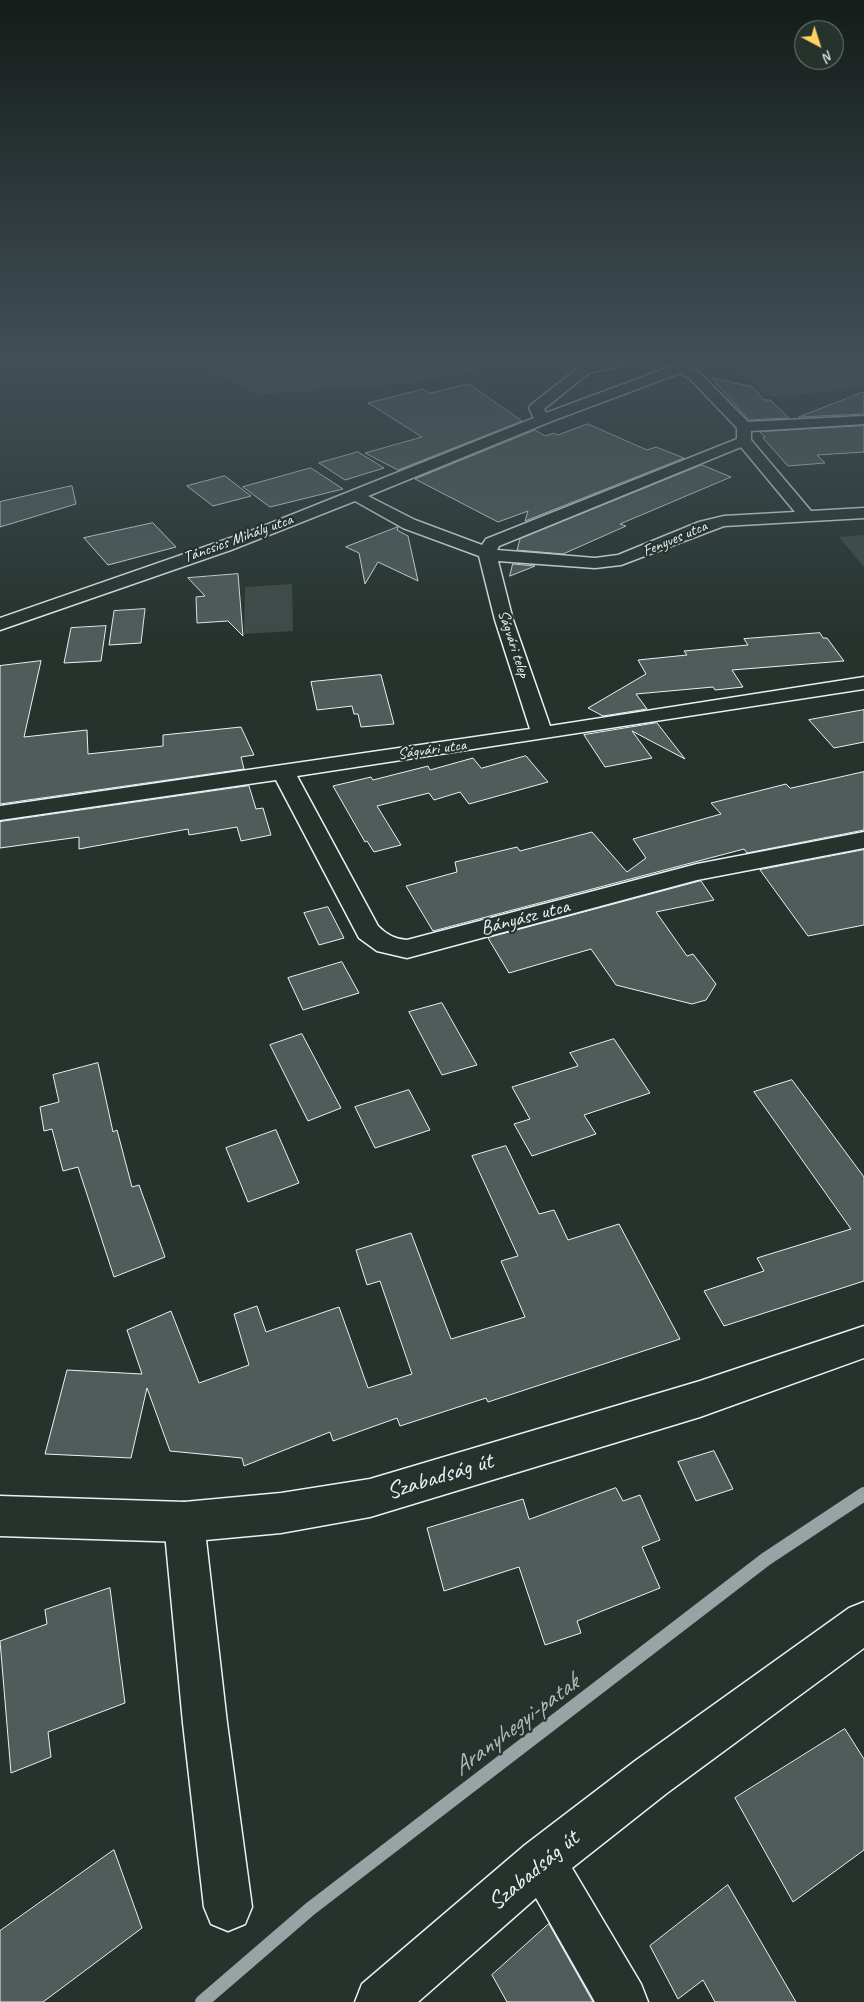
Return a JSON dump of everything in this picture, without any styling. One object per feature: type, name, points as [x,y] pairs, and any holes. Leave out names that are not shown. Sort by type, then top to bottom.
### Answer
[{"type":"street","name":"Táncsics Mihály utca","points":[[0,624],[298,518],[451,455]]},
{"type":"street","points":[[487,554],[492,543],[694,455]]},
{"type":"street","points":[[760,455],[806,515]]},
{"type":"street","name":"Fenyves utca","points":[[355,494],[409,524],[487,554],[510,558],[608,562],[631,557],[714,523],[806,515],[864,513]]},
{"type":"street","name":"Ságvári telep","points":[[487,554],[504,620],[542,734]]},
{"type":"street","name":"Ságvári utca","points":[[0,814],[542,734],[864,684]]},
{"type":"street","name":"Bányász utca","points":[[284,772],[297,801],[368,932],[378,942],[390,948],[407,949],[697,872],[864,840]]},
{"type":"street","name":"Szabadság út","points":[[0,1516],[184,1522],[280,1513],[370,1498],[700,1399],[864,1342]]},
{"type":"street","points":[[184,1522],[205,1723],[228,1907]]},
{"type":"street","name":"Szabadság út","points":[[380,2002],[542,1862],[651,1777],[864,1623]]},
{"type":"street","points":[[542,1862],[623,2002]]},
{"type":"shaded area","points":[[864,535],[864,567],[839,537]]},
{"type":"shaded area","points":[[292,584],[293,631],[244,634],[245,587]]},
{"type":"building","points":[[346,455],[364,455],[384,468],[345,480],[319,463]]},
{"type":"building","points":[[370,455],[435,455],[398,470]]},
{"type":"building","points":[[473,455],[677,455],[684,458],[525,521],[528,511],[498,522],[415,479]]},
{"type":"building","points":[[779,455],[817,455],[825,463],[788,466]]},
{"type":"building","points":[[702,465],[731,477],[620,524],[626,526],[563,554],[517,550],[520,539]]},
{"type":"building","points":[[311,468],[343,489],[270,507],[243,487]]},
{"type":"building","points":[[225,476],[251,496],[213,506],[187,486]]},
{"type":"building","points":[[72,486],[76,504],[0,527],[0,502]]},
{"type":"building","points":[[153,523],[176,547],[108,565],[84,538]]},
{"type":"building","points":[[398,527],[397,530],[408,536],[418,581],[378,562],[365,584],[359,553],[346,547]]},
{"type":"building","points":[[513,564],[535,566],[510,576]]},
{"type":"building","points":[[238,574],[243,636],[228,621],[197,623],[196,597],[205,596],[188,578]]},
{"type":"building","points":[[145,609],[141,643],[109,645],[114,611]]},
{"type":"building","points":[[106,626],[101,661],[64,663],[71,628]]},
{"type":"building","points":[[820,633],[823,638],[827,638],[844,661],[732,670],[743,687],[715,690],[713,687],[636,694],[647,709],[603,716],[588,708],[646,674],[638,660],[687,655],[684,651],[748,645],[744,639]]},
{"type":"building","points":[[41,661],[24,737],[87,730],[88,754],[163,746],[163,735],[241,727],[254,755],[241,757],[244,769],[0,804],[0,666]]},
{"type":"building","points":[[381,675],[394,724],[361,727],[358,714],[354,714],[352,706],[317,710],[311,682]]},
{"type":"building","points":[[864,710],[864,742],[834,748],[809,720]]},
{"type":"building","points":[[657,723],[685,759],[632,731],[652,758],[605,767],[584,735]]},
{"type":"building","points":[[526,756],[548,782],[469,804],[460,792],[434,800],[429,793],[377,806],[401,845],[374,852],[367,841],[365,842],[333,786],[371,777],[373,780],[428,766],[430,770],[473,758],[481,768]]},
{"type":"building","points":[[864,772],[864,830],[747,853],[744,849],[433,931],[406,886],[457,872],[455,862],[517,847],[520,851],[592,832],[627,872],[646,858],[633,839],[721,814],[711,803],[786,784],[790,788]]},
{"type":"building","points":[[249,786],[256,809],[263,808],[271,835],[241,841],[237,827],[189,835],[188,829],[79,849],[79,837],[0,848],[0,822]]},
{"type":"building","points":[[864,850],[864,925],[808,936],[760,870]]},
{"type":"building","points":[[701,881],[714,900],[656,912],[687,956],[693,954],[716,984],[706,1000],[692,1004],[616,985],[591,949],[509,973],[488,938]]},
{"type":"building","points":[[328,907],[344,938],[319,945],[304,913]]},
{"type":"building","points":[[342,962],[359,993],[303,1010],[288,978]]},
{"type":"building","points":[[442,1003],[477,1065],[442,1075],[409,1012]]},
{"type":"building","points":[[302,1034],[341,1108],[308,1121],[270,1045]]},
{"type":"building","points":[[614,1039],[650,1093],[584,1115],[596,1134],[532,1156],[514,1124],[530,1119],[512,1087],[578,1066],[570,1053]]},
{"type":"building","points":[[98,1063],[113,1132],[117,1130],[132,1187],[139,1185],[165,1257],[114,1277],[78,1167],[63,1171],[52,1129],[44,1131],[40,1107],[59,1102],[53,1075]]},
{"type":"building","points":[[792,1080],[864,1177],[864,1281],[724,1326],[704,1291],[764,1271],[757,1258],[851,1229],[754,1092]]},
{"type":"building","points":[[409,1090],[430,1130],[375,1148],[355,1107]]},
{"type":"building","points":[[276,1130],[299,1183],[248,1202],[226,1148]]},
{"type":"building","points":[[506,1146],[539,1214],[554,1210],[568,1240],[619,1224],[680,1339],[488,1402],[486,1398],[400,1426],[397,1418],[333,1441],[330,1432],[244,1466],[242,1458],[170,1451],[147,1388],[131,1458],[45,1454],[67,1370],[142,1374],[127,1330],[171,1311],[199,1383],[249,1365],[234,1314],[257,1306],[266,1332],[339,1307],[368,1388],[412,1374],[380,1281],[367,1285],[356,1250],[411,1233],[451,1339],[525,1317],[501,1261],[518,1256],[472,1156]]},
{"type":"building","points":[[714,1451],[733,1489],[696,1501],[678,1462]]},
{"type":"building","points":[[616,1488],[623,1501],[640,1495],[660,1540],[642,1547],[660,1588],[577,1621],[581,1633],[545,1645],[519,1567],[444,1591],[427,1528],[523,1499],[529,1519]]},
{"type":"building","points":[[110,1588],[125,1703],[48,1732],[51,1757],[11,1773],[0,1641],[47,1624],[45,1610]]},
{"type":"building","points":[[845,1729],[864,1759],[864,1850],[793,1902],[735,1798]]},
{"type":"building","points":[[114,1850],[142,1928],[43,2002],[0,2002],[0,1931]]},
{"type":"building","points":[[728,1885],[796,2002],[715,2002],[703,1980],[678,1999],[650,1946]]},
{"type":"building","points":[[549,1924],[593,2002],[507,2002],[492,1975]]},
{"type":"waterway","name":"Aranyhegyi-patak","points":[[202,2002],[310,1909],[766,1559],[864,1494]]}]
